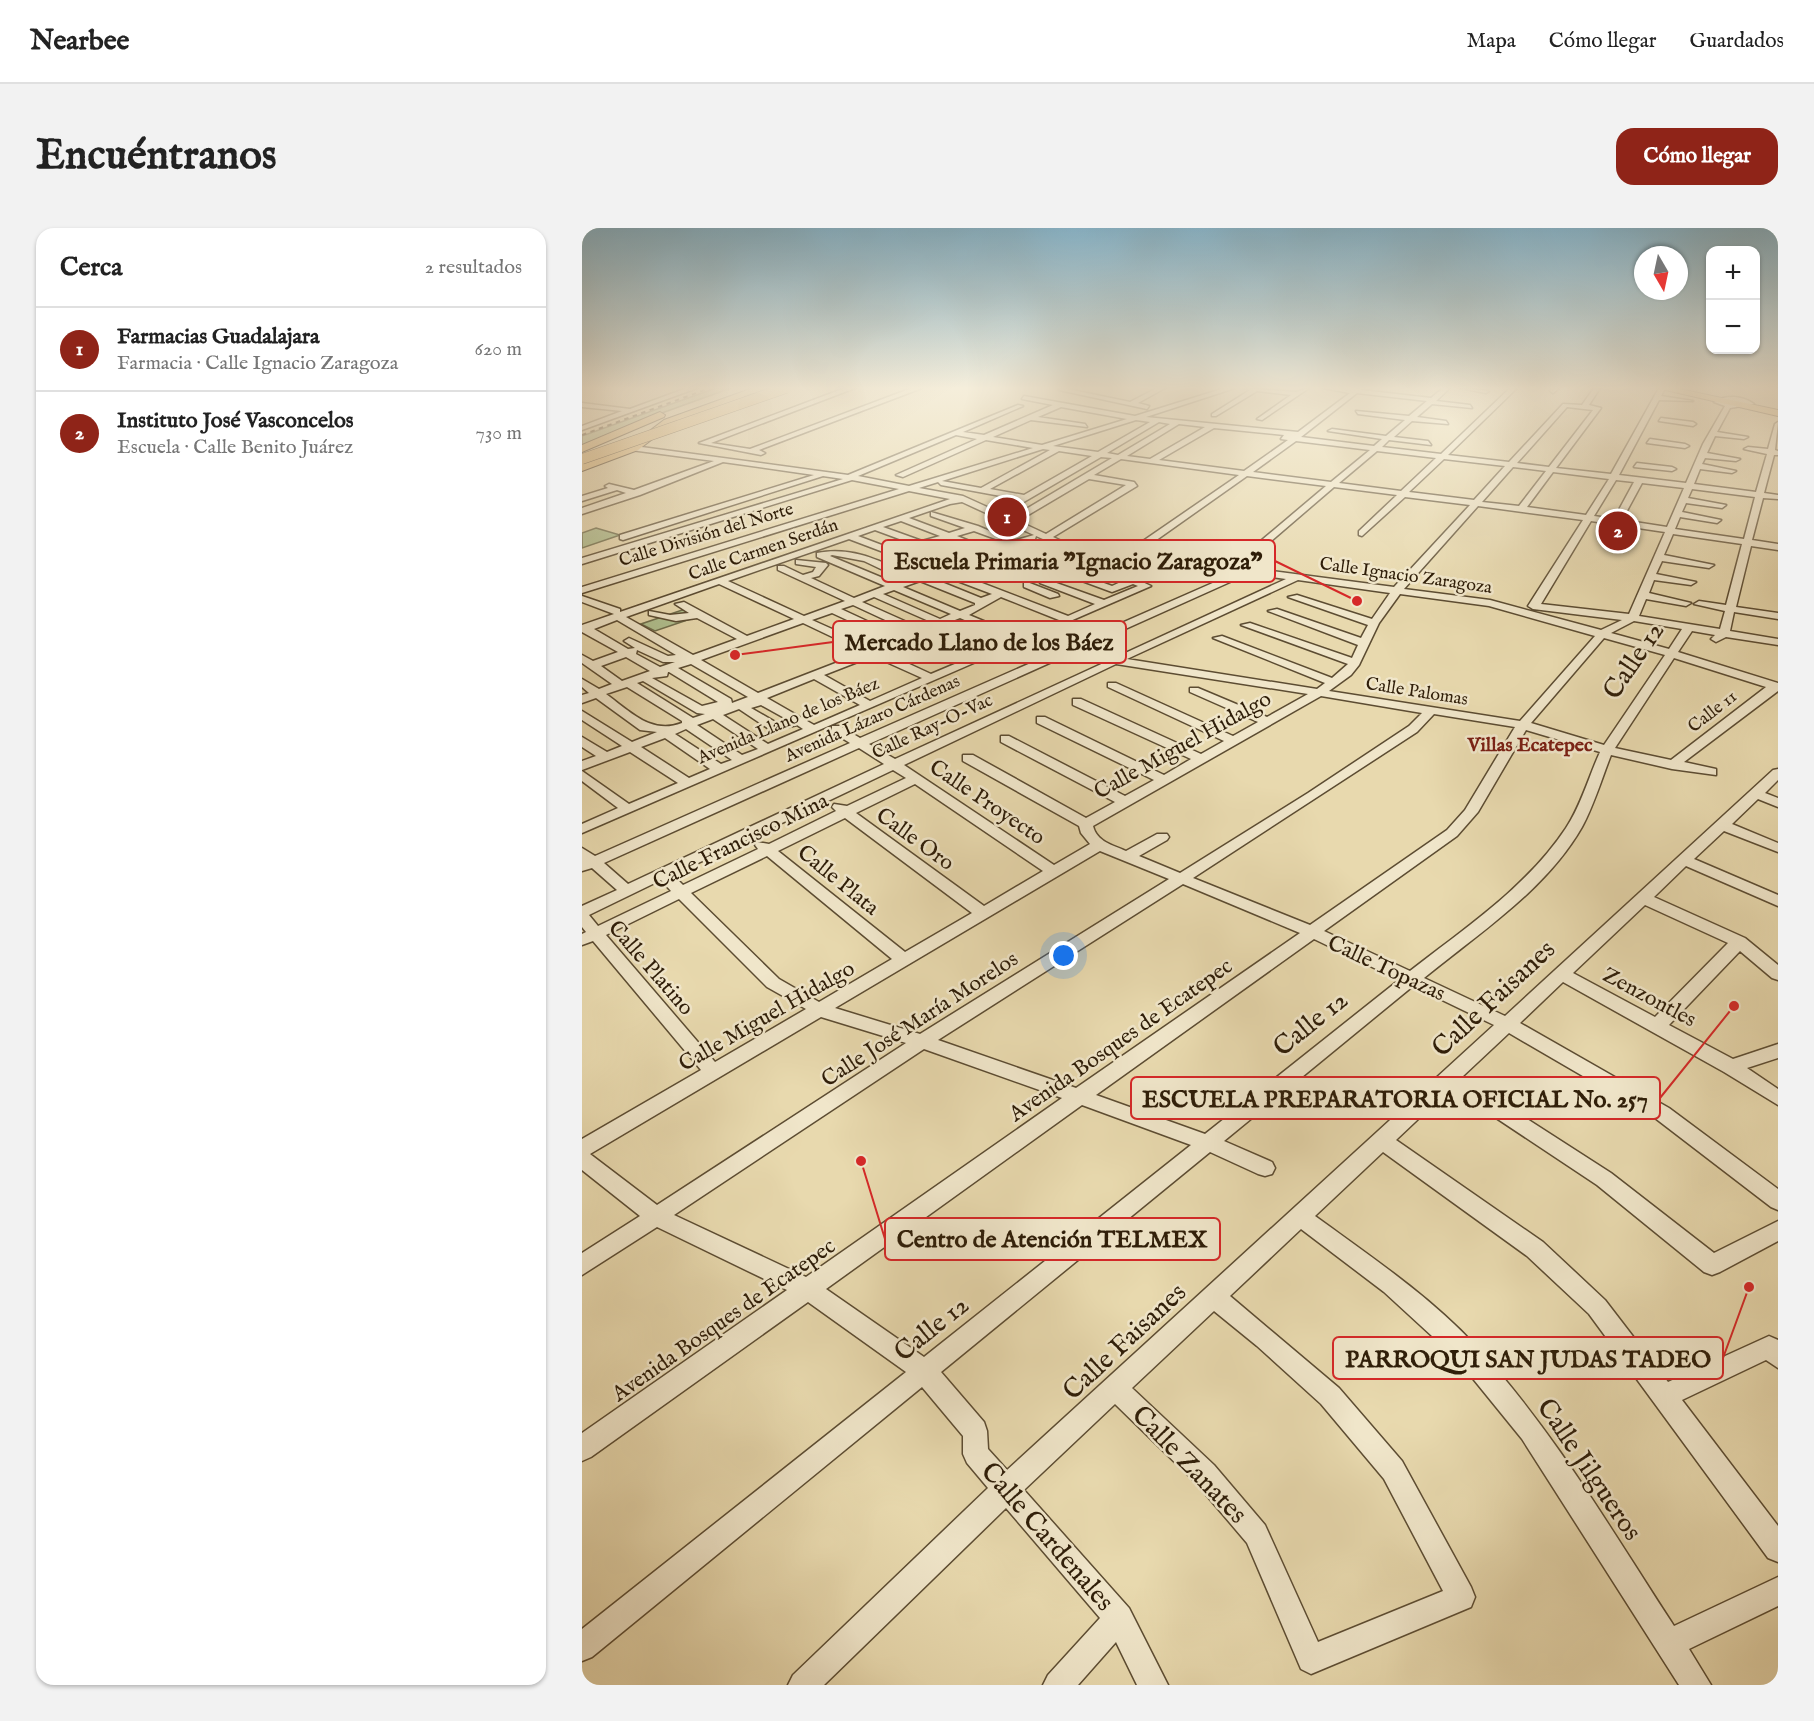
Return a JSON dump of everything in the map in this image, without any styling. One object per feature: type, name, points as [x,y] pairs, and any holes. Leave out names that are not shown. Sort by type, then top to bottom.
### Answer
[{"type":"highway","points":[[582,468],[612,456]]},
{"type":"street","name":"Calle Ignacio Zaragoza","points":[[691,456],[891,484],[911,483],[1014,521],[1045,538],[1068,547],[1490,603],[1673,654],[1776,686]]},
{"type":"street","points":[[744,464],[763,456]]},
{"type":"street","points":[[582,561],[851,478],[902,456]]},
{"type":"street","points":[[900,475],[944,456]]},
{"type":"street","name":"Calle División del Norte","points":[[582,590],[990,456]]},
{"type":"street","points":[[888,473],[900,475],[911,483],[931,481],[1013,456]]},
{"type":"street","points":[[983,490],[1046,456]]},
{"type":"street","points":[[894,553],[973,528],[1095,456]]},
{"type":"street","points":[[1114,456],[1588,518],[1778,546]]},
{"type":"street","points":[[1152,461],[1161,456]]},
{"type":"street","points":[[1148,538],[1260,456]]},
{"type":"street","points":[[1111,567],[1125,554],[1246,473],[1267,456]]},
{"type":"street","name":"Avenida Lázaro Cárdenas","points":[[586,860],[860,743],[1227,580],[1237,568],[1369,456]]},
{"type":"street","points":[[1362,533],[1441,456],[1639,481],[1728,483]]},
{"type":"street","name":"Calle Miguel Hidalgo","points":[[582,1149],[1099,845],[1088,833],[1086,824],[1334,683],[1355,663],[1374,623],[1398,589],[1517,456]]},
{"type":"street","points":[[1521,509],[1562,456]]},
{"type":"street","points":[[1535,606],[1627,456]]},
{"type":"street","points":[[1622,461],[1627,456]]},
{"type":"street","points":[[1666,456],[1674,465]]},
{"type":"street","points":[[1634,616],[1702,456]]},
{"type":"street","points":[[1710,456],[1736,459]]},
{"type":"street","points":[[1724,633],[1759,495],[1773,456]]},
{"type":"street","points":[[1014,521],[1122,457]]},
{"type":"street","points":[[582,511],[723,461]]},
{"type":"street","points":[[1698,466],[1732,471]]},
{"type":"street","points":[[667,470],[686,474]]},
{"type":"street","points":[[615,540],[825,474]]},
{"type":"street","points":[[1045,538],[1134,484],[1089,477]]},
{"type":"street","points":[[644,480],[679,486]]},
{"type":"street","points":[[931,481],[1025,498]]},
{"type":"street","points":[[1617,522],[1639,481]]},
{"type":"street","points":[[1691,483],[1778,497]]},
{"type":"street","points":[[582,499],[612,487],[653,496]]},
{"type":"street","name":"Calle Carmen Serdán","points":[[621,615],[751,570],[827,548],[850,536],[953,498]]},
{"type":"street","name":"Calle Carmen Serdán","points":[[583,626],[621,615],[953,498]]},
{"type":"street","points":[[620,499],[635,503]]},
{"type":"street","points":[[1684,500],[1722,505]]},
{"type":"street","points":[[933,514],[1076,570],[1081,575]]},
{"type":"street","points":[[1677,514],[1717,520]]},
{"type":"street","points":[[998,515],[1032,537],[1061,551],[1111,567],[1134,581]]},
{"type":"street","points":[[902,518],[947,536],[975,560],[976,575],[1016,567],[1061,551]]},
{"type":"street","points":[[888,523],[934,540],[975,560]]},
{"type":"street","points":[[876,527],[921,544],[1004,568],[1089,610]]},
{"type":"street","points":[[850,536],[1067,619]]},
{"type":"street","points":[[767,748],[710,712],[701,710],[648,680],[691,659],[975,560],[1010,543],[1032,537]]},
{"type":"street","points":[[1665,541],[1706,547]]},
{"type":"street","points":[[582,551],[604,544]]},
{"type":"street","points":[[751,570],[762,573],[781,568],[820,555],[827,548],[845,551],[981,602],[1032,583],[1081,575]]},
{"type":"street","points":[[1021,549],[1010,553],[1081,575],[1112,589],[1134,581]]},
{"type":"street","points":[[820,555],[1020,640]]},
{"type":"street","points":[[1658,557],[1709,565]]},
{"type":"street","points":[[799,562],[823,565],[816,574],[802,578]]},
{"type":"street","points":[[820,568],[833,569],[845,565]]},
{"type":"street","points":[[1016,567],[1032,583],[1104,604]]},
{"type":"street","points":[[781,568],[916,632],[977,658]]},
{"type":"street","name":"Calle Ray-O-Vac","points":[[582,912],[1115,660],[1299,576]]},
{"type":"street","points":[[1649,576],[1691,582]]},
{"type":"street","points":[[720,581],[809,619],[930,678]]},
{"type":"street","name":"Avenida Llano de los Báez","points":[[585,824],[628,809],[1146,586],[1134,581]]},
{"type":"street","points":[[689,591],[695,598],[640,616],[621,615],[605,626],[669,661],[691,659]]},
{"type":"street","points":[[874,594],[939,622]]},
{"type":"street","points":[[1642,595],[1686,603]]},
{"type":"street","points":[[1293,597],[1374,623]]},
{"type":"street","points":[[582,599],[621,615],[645,633],[812,729]]},
{"type":"street","points":[[582,766],[688,725],[710,712],[815,675],[895,638],[979,607],[981,602]]},
{"type":"street","points":[[1490,603],[1634,616],[1687,631],[1724,633],[1778,642]]},
{"type":"street","points":[[680,604],[746,640]]},
{"type":"street","points":[[1699,604],[1778,616]]},
{"type":"street","points":[[834,610],[895,638]]},
{"type":"street","points":[[1273,611],[1364,643]]},
{"type":"street","points":[[653,613],[665,618],[684,619],[699,615]]},
{"type":"street","name":"Avenida Bosques de Ecatepec","points":[[582,1448],[1452,833],[1471,812],[1523,725],[1602,634],[1634,616]]},
{"type":"street","points":[[645,633],[658,628],[665,618]]},
{"type":"street","points":[[1246,625],[1355,663]]},
{"type":"street","points":[[583,626],[665,672],[737,703],[776,728],[797,721]]},
{"type":"street","name":"Calle 12","points":[[582,1647],[1206,1142],[1512,898],[1548,864],[1575,826],[1607,750],[1687,631]]},
{"type":"street","points":[[1218,638],[1334,683]]},
{"type":"street","points":[[587,662],[642,648]]},
{"type":"street","name":"Calle Palomas","points":[[1115,660],[1523,725],[1607,750],[1711,772]]},
{"type":"street","points":[[587,662],[688,720],[688,725],[741,760]]},
{"type":"street","points":[[582,699],[624,683],[665,672]]},
{"type":"street","points":[[815,675],[869,705]]},
{"type":"street","points":[[582,682],[644,727],[660,729],[719,769]]},
{"type":"street","points":[[1112,685],[1234,741]]},
{"type":"street","name":"Calle 11","points":[[1672,765],[1776,686]]},
{"type":"street","points":[[1194,690],[1268,722]]},
{"type":"street","points":[[1077,702],[1201,759]]},
{"type":"street","name":"Calle José María Morelos","points":[[582,1265],[922,1041],[1403,736],[1430,711]]},
{"type":"street","points":[[582,715],[688,783]]},
{"type":"street","points":[[708,738],[759,717]]},
{"type":"street","points":[[1041,720],[1165,780]]},
{"type":"street","name":"Calle Proyecto","points":[[836,729],[916,778],[1054,872]]},
{"type":"street","points":[[1005,739],[1126,802]]},
{"type":"street","points":[[582,741],[606,757]]},
{"type":"street","points":[[968,758],[1086,824]]},
{"type":"street","name":"Calle Faisanes","points":[[803,1685],[1005,1490],[1778,773]]},
{"type":"street","points":[[582,775],[628,809]]},
{"type":"street","name":"Calle Francisco Mina","points":[[588,937],[916,778]]},
{"type":"street","points":[[1756,794],[1778,803]]},
{"type":"street","name":"Calle Oro","points":[[824,797],[983,913]]},
{"type":"street","points":[[1722,825],[1778,848]]},
{"type":"street","name":"Calle Plata","points":[[746,833],[904,960]]},
{"type":"street","points":[[1128,856],[1162,837]]},
{"type":"street","name":"Calle Topazas","points":[[1099,845],[1313,932],[1508,1024],[1662,1113],[1778,1201]]},
{"type":"street","points":[[586,860],[626,890]]},
{"type":"street","points":[[1684,860],[1778,901]]},
{"type":"street","points":[[662,873],[773,983],[820,1010],[922,1041],[1206,1142],[1265,1168]]},
{"type":"street","points":[[1643,898],[1739,942],[1778,974]]},
{"type":"street","name":"Calle Platino","points":[[582,917],[588,937],[713,1072]]},
{"type":"street","points":[[1658,1025],[1739,942]]},
{"type":"street","name":"Zenzontles","points":[[1561,974],[1658,1025],[1731,1067],[1778,1098]]},
{"type":"street","points":[[1731,1067],[1778,1051]]},
{"type":"street","points":[[1449,1078],[1604,1179],[1712,1265],[1778,1230]]},
{"type":"street","points":[[1382,1140],[1535,1249],[1597,1307],[1778,1548]]},
{"type":"street","name":"Calle Cardenales","points":[[582,1159],[657,1217],[807,1288],[924,1371],[975,1442],[1005,1490],[1119,1618],[1153,1685]]},
{"type":"street","name":"Calle Jilgueros","points":[[1300,1216],[1392,1285],[1465,1351],[1531,1430],[1696,1685]]},
{"type":"street","name":"Calle Zanates","points":[[1115,1388],[1205,1474],[1256,1533],[1311,1659],[1461,1596],[1394,1470],[1330,1396],[1265,1338],[1213,1297]]},
{"type":"street","points":[[1663,1397],[1769,1347],[1778,1357]]},
{"type":"street","points":[[1670,1643],[1778,1591]]},
{"type":"street","points":[[1058,1685],[1119,1618]]},
{"type":"green space","points":[[596,528],[620,535],[582,548],[582,533]]},
{"type":"green space","points":[[691,607],[705,614],[655,631],[641,624]]},
{"type":"place","name":"Farmacias Guadalajara","points":[[1007,517]]},
{"type":"place","name":"Instituto José Vasconcelos","points":[[1618,531]]},
{"type":"place","name":"Escuela Primaria \"Ignacio Zaragoza\"","points":[[1357,601]]},
{"type":"place","name":"Mercado Llano de los Báez","points":[[735,655]]},
{"type":"place","name":"ESCUELA PREPARATORIA OFICIAL No. 257","points":[[1734,1006]]},
{"type":"place","name":"Centro de Atención TELMEX","points":[[861,1161]]},
{"type":"place","name":"PARROQUI SAN JUDAS TADEO","points":[[1749,1287]]},
{"type":"district","name":"Villas Ecatepec","points":[[1530,744]]}]
